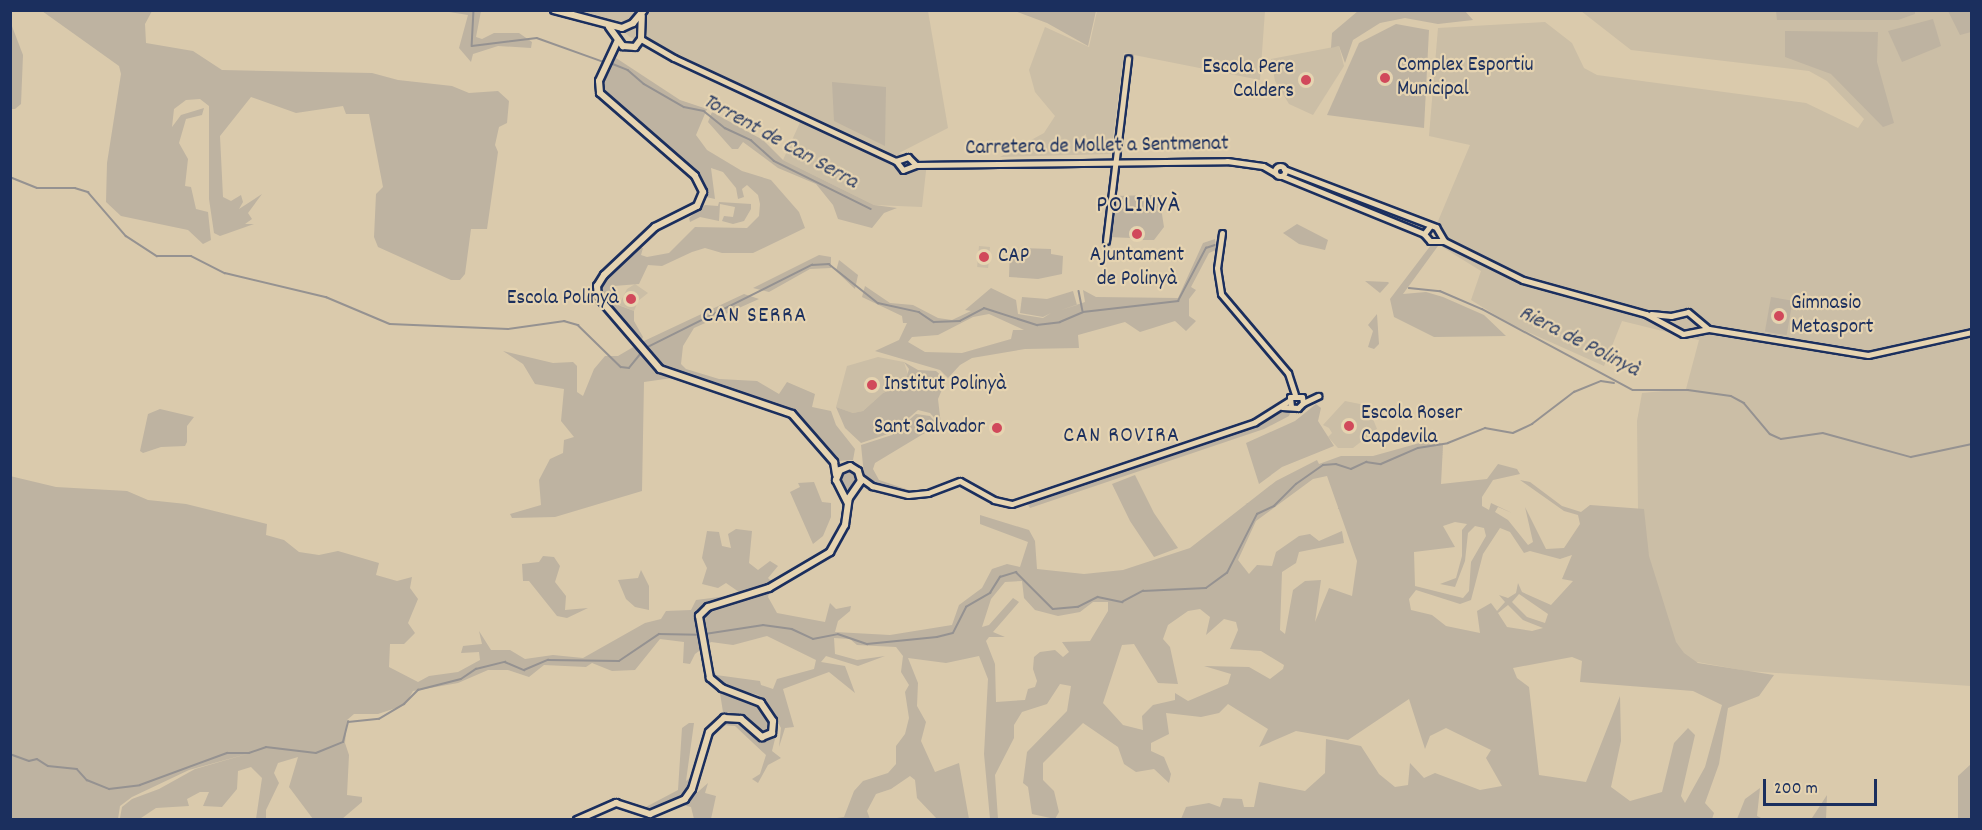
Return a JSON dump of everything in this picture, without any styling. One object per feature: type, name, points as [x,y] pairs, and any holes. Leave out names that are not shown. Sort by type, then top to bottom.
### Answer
[{"type":"main road","points":[[554,10],[609,27],[626,26],[639,31]]},
{"type":"main road","points":[[577,819],[616,803],[650,814],[685,798],[692,789],[707,736],[723,718],[741,719],[762,737],[772,733],[773,720],[761,703],[722,688],[711,678],[699,616],[714,605],[769,588],[827,555],[843,533],[848,502],[861,478],[855,468],[834,462],[785,410],[660,369],[600,300],[597,289],[604,275],[655,227],[698,206],[703,192],[695,176],[600,93],[599,81],[612,58],[618,38],[626,26],[643,11]]},
{"type":"main road","points":[[612,58],[626,48],[635,47],[641,39],[639,31],[643,11]]},
{"type":"main road","points":[[609,27],[626,48]]},
{"type":"main road","points":[[834,462],[841,490],[848,502]]},
{"type":"main road","points":[[836,475],[845,467]]},
{"type":"main road","points":[[841,490],[856,489]]},
{"type":"street","points":[[641,39],[650,47]]},
{"type":"street","points":[[635,47],[650,47]]},
{"type":"street","name":"Carretera de Mollet a Sentmenat","points":[[650,47],[898,161],[903,170],[913,165],[1242,162],[1273,170],[1282,176],[1424,234],[1430,241],[1438,237],[1437,228],[1284,169],[1273,170]]},
{"type":"street","points":[[1106,241],[1128,58]]},
{"type":"street","name":"Carretera de Mollet a Sentmenat","points":[[898,161],[905,157],[913,165]]},
{"type":"street","points":[[1282,176],[1284,169]]},
{"type":"street","points":[[1424,234],[1430,226]]},
{"type":"street","points":[[1222,232],[1217,268],[1221,294],[1288,373],[1295,394],[1302,400],[1298,408],[1290,404]]},
{"type":"street","points":[[1438,237],[1523,280],[1646,314],[1685,334],[1694,330],[1709,329],[1860,356],[1971,332]]},
{"type":"street","points":[[1646,314],[1677,316],[1688,312],[1696,321],[1709,329]]},
{"type":"street","points":[[1675,328],[1677,316]]},
{"type":"street","points":[[1694,330],[1696,321]]},
{"type":"street","points":[[856,489],[872,486],[919,495],[960,481],[994,500],[1012,504],[1255,422],[1290,404],[1295,394]]},
{"type":"street","points":[[861,478],[872,486]]},
{"type":"shaded area","points":[[1915,10],[1915,14],[1898,20],[1777,20],[1776,11]]},
{"type":"shaded area","points":[[42,11],[152,11],[145,24],[146,43],[193,51],[222,70],[372,73],[398,80],[452,86],[469,93],[498,91],[509,101],[507,123],[499,127],[495,145],[498,152],[487,229],[471,229],[465,274],[460,280],[451,280],[378,247],[374,237],[376,194],[383,187],[369,114],[346,114],[343,106],[296,113],[251,97],[220,136],[223,197],[231,201],[241,195],[243,202],[239,209],[262,194],[248,213],[252,219],[245,224],[254,224],[220,236],[214,233],[209,199],[209,106],[200,99],[186,100],[174,109],[172,127],[181,115],[204,108],[202,115],[186,119],[179,143],[188,159],[185,186],[191,187],[196,209],[208,212],[211,240],[203,244],[188,230],[121,216],[106,202],[107,163],[121,74],[119,66]]},
{"type":"shaded area","points":[[443,11],[481,11],[476,37],[482,39],[494,33],[519,33],[532,42],[531,48],[498,46],[473,54],[471,62],[459,48],[468,15]]},
{"type":"shaded area","points":[[573,11],[928,11],[948,128],[899,153],[927,162],[922,207],[874,205],[783,160],[802,118],[630,37],[615,24]]},
{"type":"shaded area","points":[[1015,11],[1096,11],[1088,46],[1047,23]]},
{"type":"shaded area","points":[[1097,11],[1265,11],[1260,80],[1124,53],[1111,154],[1000,157],[1044,133],[1055,116],[1035,92],[1029,70],[1045,27],[1089,47]]},
{"type":"shaded area","points":[[1358,11],[1465,11],[1473,20],[1438,24],[1405,18],[1380,23],[1353,40],[1345,63],[1339,46],[1331,48],[1332,33]]},
{"type":"shaded area","points":[[1581,11],[1971,11],[1971,686],[1747,671],[1686,660],[1669,645],[1638,509],[1637,421],[1642,393],[1686,389],[1699,340],[1622,321],[1604,366],[1510,324],[1471,300],[1481,271],[1439,245],[1433,233],[1470,145],[1429,136],[1438,28],[1545,22],[1572,43],[1584,68],[1597,75],[1806,103],[1858,128],[1864,119],[1827,81],[1809,71],[1631,50]]},
{"type":"shaded area","points":[[1948,11],[1971,11],[1971,32],[1960,35]]},
{"type":"shaded area","points":[[1933,19],[1941,46],[1902,62],[1888,31]]},
{"type":"shaded area","points":[[10,21],[23,55],[21,104],[15,109],[11,109]]},
{"type":"shaded area","name":"Complex Esportiu Municipal","points":[[1396,24],[1429,30],[1424,128],[1327,115],[1359,43]]},
{"type":"shaded area","points":[[1785,31],[1878,32],[1877,62],[1894,123],[1883,127],[1831,74],[1785,57]]},
{"type":"shaded area","name":"Escola Pere Calders","points":[[1339,46],[1344,66],[1313,115],[1289,104],[1275,81],[1271,59]]},
{"type":"shaded area","points":[[616,58],[680,100],[707,109],[696,135],[707,150],[742,171],[771,180],[799,212],[805,228],[753,253],[722,253],[705,248],[662,266],[648,265],[639,284],[614,286],[611,290],[618,305],[634,311],[634,321],[643,337],[641,341],[603,298],[602,285],[607,277],[637,248],[643,248],[641,255],[647,257],[669,253],[695,227],[747,228],[759,216],[760,204],[758,195],[747,185],[742,189],[744,197],[738,199],[736,188],[723,172],[711,168],[715,199],[706,197],[698,175],[607,97],[603,83]]},
{"type":"shaded area","points":[[832,82],[886,87],[885,146],[834,121]]},
{"type":"shaded area","points":[[712,112],[763,140],[783,160],[874,205],[897,208],[884,213],[872,228],[838,219],[833,205],[816,184],[778,168],[743,142],[738,149],[732,149],[708,122]]},
{"type":"shaded area","points":[[1159,195],[1164,227],[1154,240],[1141,240],[1141,229],[1132,229],[1131,238],[1108,237],[1112,196]]},
{"type":"shaded area","points":[[719,202],[751,204],[751,209],[744,221],[733,224],[722,221],[724,216],[733,217],[735,207],[720,204],[719,221],[700,217],[690,222],[689,218],[705,205],[718,206]]},
{"type":"shaded area","points":[[1297,224],[1328,240],[1325,250],[1299,244],[1283,233]]},
{"type":"shaded area","points":[[1215,239],[1216,250],[1209,253],[1191,287],[1196,290],[1189,299],[1189,316],[1196,321],[1186,331],[1175,321],[1140,332],[1125,322],[1078,335],[1079,348],[1025,349],[972,358],[960,365],[948,378],[940,370],[875,351],[899,340],[907,323],[903,323],[902,316],[862,297],[865,286],[890,303],[913,305],[938,318],[952,320],[971,311],[965,310],[991,288],[1016,300],[1018,314],[1043,318],[1051,313],[1043,317],[1020,313],[1022,297],[1047,299],[1073,291],[1077,305],[1085,302],[1083,290],[1096,297],[1178,298],[1203,243]],"holes":[[[989,314],[1024,330],[1013,330],[1011,339],[962,353],[925,352],[908,342],[912,337],[938,335],[973,317]]]},
{"type":"shaded area","points":[[1431,245],[1438,246],[1403,294],[1426,292],[1443,297],[1484,315],[1506,336],[1434,337],[1394,317],[1390,299]]},
{"type":"shaded area","name":"CAP","points":[[979,246],[990,247],[988,268],[977,267]]},
{"type":"shaded area","points":[[1021,248],[1051,249],[1051,254],[1063,256],[1062,274],[1038,279],[1009,277],[1010,250],[1021,251]]},
{"type":"shaded area","points":[[819,255],[831,257],[831,268],[810,269],[769,292],[753,288]]},
{"type":"shaded area","points":[[839,260],[858,275],[855,289],[836,271]]},
{"type":"shaded area","points":[[1365,281],[1388,282],[1389,283],[1380,293]]},
{"type":"shaded area","name":"Escola Polinyà","points":[[635,284],[648,293],[638,301],[634,311],[619,305],[627,289]]},
{"type":"shaded area","points":[[744,294],[759,299],[694,328],[683,346],[681,364],[686,369],[719,379],[757,381],[779,394],[787,382],[815,394],[812,407],[831,411],[836,425],[855,449],[853,460],[837,461],[808,425],[786,408],[667,369],[644,345],[644,341]]},
{"type":"shaded area","name":"Gimnasio Metasport","points":[[1771,297],[1793,301],[1787,335],[1765,331]]},
{"type":"shaded area","points":[[1377,314],[1379,344],[1374,349],[1368,347],[1373,331],[1368,325]]},
{"type":"shaded area","points":[[635,346],[655,371],[672,378],[644,382],[642,491],[555,517],[512,518],[510,514],[541,505],[539,480],[550,459],[563,453],[564,440],[574,437],[561,421],[564,389],[535,384],[523,364],[503,351],[553,363],[573,362],[577,366],[577,392],[583,396],[594,369],[605,356],[618,356]]},
{"type":"shaded area","name":"Institut Polinyà","points":[[878,357],[904,362],[909,378],[883,393],[863,411],[853,413],[836,407],[847,366]]},
{"type":"shaded area","points":[[904,362],[918,370],[936,371],[946,380],[938,399],[941,425],[930,413],[918,410],[891,433],[861,443],[845,428],[836,407],[853,413],[863,411],[883,393],[905,383],[909,369]]},
{"type":"shaded area","name":"Escola Roser Capdevila","points":[[1345,401],[1380,408],[1373,419],[1377,429],[1353,448],[1338,448],[1328,437],[1332,433],[1329,428],[1323,425]]},
{"type":"shaded area","points":[[1316,404],[1321,408],[1318,421],[1334,446],[1282,467],[1259,484],[1246,443],[1295,421]]},
{"type":"shaded area","points":[[160,409],[194,417],[187,426],[187,442],[185,446],[161,447],[143,453],[140,451],[148,414]]},
{"type":"shaded area","points":[[1282,409],[1291,411],[1289,416],[1264,429],[1030,508],[1026,501],[1251,425]]},
{"type":"shaded area","points":[[916,414],[930,416],[938,425],[875,463],[873,469],[879,480],[915,492],[869,482],[864,475],[861,445],[892,435]]},
{"type":"shaded area","points":[[1434,439],[1443,445],[1441,484],[1487,479],[1498,464],[1517,469],[1520,474],[1493,480],[1482,497],[1482,506],[1489,510],[1491,503],[1512,513],[1498,507],[1495,512],[1508,520],[1528,545],[1533,542],[1525,507],[1546,549],[1564,548],[1580,524],[1578,515],[1564,511],[1520,480],[1530,482],[1562,506],[1581,512],[1590,505],[1644,509],[1649,556],[1676,642],[1684,653],[1698,663],[1774,675],[1759,696],[1728,708],[1719,764],[1705,803],[1714,813],[1712,819],[1181,819],[1186,807],[1209,803],[1220,807],[1223,798],[1242,799],[1244,807],[1254,807],[1259,782],[1305,791],[1325,773],[1326,739],[1361,746],[1379,774],[1395,787],[1408,785],[1410,763],[1424,778],[1435,773],[1480,790],[1502,786],[1486,758],[1491,750],[1446,728],[1430,736],[1425,749],[1409,699],[1348,740],[1296,731],[1259,747],[1268,729],[1228,704],[1219,713],[1201,717],[1166,713],[1169,734],[1151,743],[1151,751],[1164,757],[1171,774],[1169,783],[1154,769],[1136,772],[1124,764],[1118,747],[1083,723],[1043,763],[1043,780],[1054,791],[1059,812],[1055,819],[1032,814],[1028,787],[1023,783],[1027,752],[1067,711],[1071,686],[1060,684],[1047,704],[1022,712],[1014,725],[1014,738],[995,775],[998,819],[990,819],[984,754],[988,679],[979,656],[946,663],[908,658],[918,683],[917,706],[926,722],[921,741],[935,772],[959,763],[969,819],[937,819],[917,798],[915,780],[910,776],[891,789],[876,794],[867,811],[870,819],[830,819],[844,817],[854,791],[863,781],[888,773],[896,764],[896,746],[905,734],[909,718],[905,692],[909,685],[901,672],[903,656],[896,647],[857,645],[850,639],[834,638],[835,654],[857,660],[885,656],[858,666],[826,656],[821,662],[845,666],[855,693],[829,672],[783,689],[794,727],[785,728],[779,747],[781,728],[769,707],[758,695],[722,685],[713,678],[708,657],[716,675],[760,681],[761,685],[773,689],[777,679],[814,669],[816,660],[767,636],[733,645],[711,642],[695,654],[690,664],[683,663],[684,642],[660,639],[635,670],[612,671],[592,663],[586,667],[544,665],[529,677],[508,670],[488,670],[458,683],[413,691],[405,705],[378,714],[354,714],[347,720],[345,743],[349,755],[347,795],[362,797],[362,802],[342,819],[313,819],[289,787],[298,757],[278,763],[274,773],[279,783],[266,810],[266,819],[256,819],[262,778],[251,767],[238,771],[237,789],[222,807],[203,806],[209,792],[200,792],[187,799],[189,806],[156,808],[141,818],[120,818],[122,807],[132,799],[159,789],[195,769],[254,752],[189,770],[132,797],[120,806],[118,819],[11,819],[10,476],[56,487],[127,491],[148,500],[186,504],[267,524],[266,535],[284,540],[299,552],[319,555],[338,551],[379,563],[376,575],[397,581],[412,577],[410,588],[418,599],[408,623],[415,633],[404,644],[390,644],[389,667],[418,682],[429,676],[458,672],[480,660],[479,652],[461,653],[463,646],[482,644],[479,631],[491,650],[510,650],[525,659],[553,655],[583,658],[645,623],[661,619],[666,611],[691,610],[696,600],[735,595],[739,592],[726,583],[718,588],[702,584],[707,568],[702,558],[707,531],[719,532],[722,546],[731,548],[728,534],[736,529],[752,531],[749,563],[758,570],[770,561],[778,566],[768,578],[772,582],[768,597],[777,613],[825,622],[830,603],[836,609],[851,606],[850,611],[838,621],[835,632],[890,635],[952,625],[959,605],[982,588],[992,569],[1007,564],[1020,567],[1028,542],[980,524],[980,515],[1029,530],[1035,541],[1037,569],[1084,574],[1123,570],[1190,548],[1276,481],[1317,460],[1319,464],[1341,456],[1373,456]],"holes":[[[1327,476],[1357,561],[1352,596],[1329,588],[1315,622],[1321,580],[1305,581],[1293,590],[1285,634],[1280,630],[1282,572],[1296,563],[1299,552],[1344,543],[1342,531],[1319,541],[1310,534],[1299,536],[1276,552],[1272,566],[1257,565],[1249,574],[1238,560],[1256,521],[1313,479]],[[1455,522],[1467,524],[1462,530],[1462,556],[1456,578],[1440,584],[1455,587],[1465,561],[1468,533],[1475,526],[1484,528],[1486,536],[1471,562],[1469,591],[1463,598],[1415,586],[1414,552],[1455,547],[1443,526]],[[1500,528],[1510,532],[1524,553],[1530,551],[1560,559],[1572,555],[1562,579],[1573,581],[1551,605],[1522,592],[1518,583],[1516,593],[1508,598],[1499,595],[1505,602],[1497,611],[1491,603],[1477,611],[1480,633],[1446,626],[1432,615],[1411,610],[1409,599],[1416,590],[1460,604],[1471,600],[1483,554]],[[1022,581],[1024,598],[1035,610],[1058,616],[1080,612],[1093,602],[1108,602],[1108,611],[1090,641],[1062,642],[1069,652],[1063,657],[1055,650],[1040,652],[1034,657],[1033,669],[1037,681],[1035,687],[1028,689],[1025,700],[996,702],[995,664],[986,641],[989,637],[1005,637],[993,632],[1019,602],[1013,598],[989,625],[982,627],[991,599],[1005,582]],[[1519,594],[1548,614],[1545,623],[1527,617],[1512,602]],[[1508,605],[1523,620],[1543,628],[1532,631],[1507,627],[1498,613]],[[1200,609],[1210,617],[1206,635],[1224,619],[1236,622],[1238,630],[1230,649],[1261,651],[1284,665],[1283,669],[1270,679],[1249,667],[1204,666],[1231,674],[1228,684],[1188,701],[1175,693],[1175,700],[1153,705],[1142,716],[1143,730],[1123,725],[1103,703],[1122,645],[1134,644],[1158,683],[1178,684],[1170,647],[1163,639],[1168,625],[1188,611]],[[1572,657],[1582,661],[1580,682],[1693,691],[1722,705],[1705,767],[1685,803],[1681,796],[1695,735],[1688,728],[1674,743],[1662,792],[1630,801],[1611,787],[1621,741],[1620,696],[1586,782],[1539,775],[1529,687],[1517,678],[1513,668]]]},
{"type":"shaded area","points":[[848,469],[855,472],[858,479],[855,486],[848,489],[841,486],[838,479],[841,472]]},
{"type":"shaded area","points":[[1135,475],[1154,513],[1178,548],[1154,557],[1130,521],[1112,484]]},
{"type":"shaded area","points":[[814,482],[822,502],[831,503],[831,517],[823,536],[813,544],[790,492],[800,487],[798,483]]},
{"type":"shaded area","points":[[543,556],[554,557],[560,566],[555,582],[566,596],[565,610],[588,608],[567,618],[557,616],[529,581],[523,581],[522,564],[539,562]]},
{"type":"shaded area","points":[[641,570],[649,586],[649,610],[635,607],[626,599],[618,580],[638,578]]},
{"type":"shaded area","points":[[720,693],[757,704],[769,721],[768,732],[758,731],[739,714],[723,712]]},
{"type":"shaded area","points":[[733,720],[763,741],[776,735],[772,751],[781,758],[768,765],[758,783],[752,779],[760,774],[766,755],[735,726],[724,725]]},
{"type":"shaded area","points":[[689,723],[694,723],[686,781],[690,778],[688,790],[665,806],[648,811],[644,808],[678,790],[682,728]]},
{"type":"shaded area","points":[[1971,764],[1971,819],[1958,819],[1958,776]]},
{"type":"shaded area","points":[[708,783],[705,793],[716,796],[711,819],[694,819],[691,807],[683,805]]},
{"type":"shaded area","points":[[1760,788],[1757,816],[1763,819],[1737,819],[1745,799]]},
{"type":"shaded area","points":[[1827,795],[1826,819],[1812,819],[1812,818]]},
{"type":"waterway","name":"Torrent de Can Serra","points":[[474,10],[472,46],[537,38],[604,62]]},
{"type":"waterway","name":"Torrent de Can Serra","points":[[613,64],[628,70],[644,84],[684,107],[704,111],[725,128],[751,140],[774,161],[871,209]]},
{"type":"waterway","points":[[10,177],[37,188],[75,188],[88,192],[126,236],[157,256],[191,256],[225,273],[326,297],[390,324],[508,329],[564,321],[578,325],[621,367],[629,368],[641,353]]},
{"type":"waterway","points":[[646,348],[812,265],[829,264],[878,303],[919,312],[934,322],[960,321],[984,308],[1037,325],[1060,322],[1083,312],[1178,301],[1206,248],[1215,245]]},
{"type":"waterway","name":"Riera de Polinyà","points":[[1409,288],[1440,291],[1482,309],[1633,390],[1688,390],[1731,396],[1744,403],[1770,434],[1781,439],[1823,433],[1911,457],[1972,444]]},
{"type":"waterway","points":[[1079,291],[1083,311]]},
{"type":"waterway","points":[[705,634],[763,625],[792,629],[813,639],[838,634],[867,644],[937,637],[953,633],[966,607],[990,593],[1000,577],[1016,572],[1053,609],[1078,607],[1098,597],[1122,602],[1143,591],[1206,588],[1227,573],[1257,514],[1274,506],[1296,484],[1323,465],[1336,464],[1351,469],[1366,462],[1381,464],[1418,448],[1448,443],[1485,428],[1513,433],[1532,424],[1574,392],[1601,381],[1614,383]]},
{"type":"waterway","points":[[10,754],[29,761],[37,759],[48,766],[77,769],[87,780],[109,789],[140,785],[227,753],[249,753],[266,747],[316,753],[343,742],[348,722],[379,719],[404,704],[418,690],[461,679],[476,669],[505,662],[524,670],[548,660],[619,661],[659,634],[698,635]]},
{"type":"place","name":"Complex Esportiu Municipal","points":[[1385,78]]},
{"type":"place","name":"Escola Pere Calders","points":[[1306,80]]},
{"type":"place","name":"Ajuntament de Polinyà","points":[[1137,234]]},
{"type":"place","name":"CAP","points":[[984,257]]},
{"type":"place","name":"Escola Polinyà","points":[[631,299]]},
{"type":"place","name":"Gimnasio Metasport","points":[[1779,316]]},
{"type":"place","name":"Institut Polinyà","points":[[872,385]]},
{"type":"place","name":"Escola Roser Capdevila","points":[[1349,426]]},
{"type":"place","name":"Sant Salvador","points":[[997,428]]},
{"type":"district","name":"POLINYÀ","points":[[1139,207]]},
{"type":"district","name":"CAN SERRA","points":[[755,317]]},
{"type":"district","name":"CAN ROVIRA","points":[[1122,437]]}]
